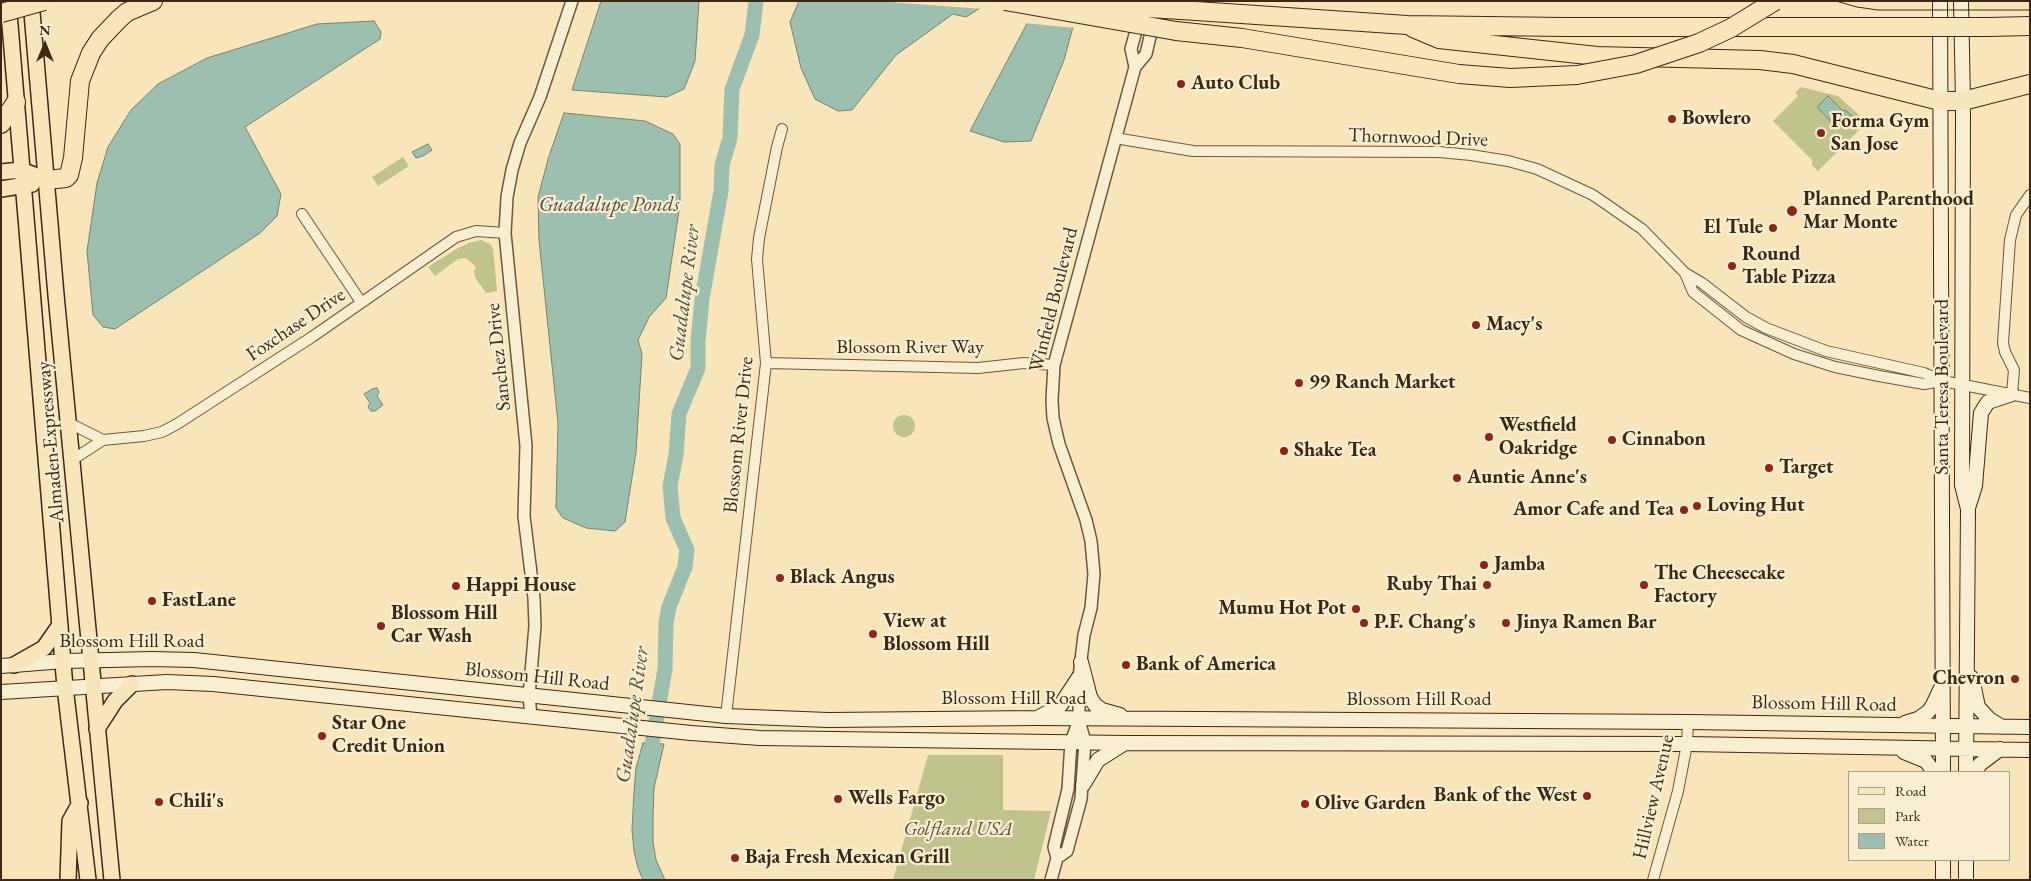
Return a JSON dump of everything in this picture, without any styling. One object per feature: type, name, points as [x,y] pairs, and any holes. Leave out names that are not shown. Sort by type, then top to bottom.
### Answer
[{"type":"highway","points":[[1,13],[44,1]]},
{"type":"highway","points":[[48,180],[66,178],[69,174],[73,158],[79,87],[84,67],[91,53],[100,39],[127,12],[153,1]]},
{"type":"highway","points":[[1005,1],[1459,74],[1510,78],[1577,75],[1628,66],[1700,42],[1731,28],[1775,1]]},
{"type":"highway","points":[[1047,1],[1407,25],[1565,27],[2030,26]]},
{"type":"highway","points":[[1,25],[12,22],[28,4]]},
{"type":"highway","points":[[1407,25],[1439,39],[1496,47],[1597,56],[1760,60],[1793,64],[1940,101],[1963,101],[2030,84]]},
{"type":"highway","points":[[1,124],[16,102]]},
{"type":"main road","name":"Almaden Expressway","points":[[8,1],[65,687],[88,880]]},
{"type":"main road","name":"Santa Teresa Boulevard","points":[[1940,1],[1943,381],[1943,771]]},
{"type":"main road","name":"Santa Teresa Boulevard","points":[[1961,1],[1963,101],[1962,486],[1968,509],[1966,771]]},
{"type":"main road","name":"Almaden Expressway","points":[[28,4],[48,180],[72,460],[112,880]]},
{"type":"main road","points":[[1,172],[22,170],[48,180]]},
{"type":"main road","points":[[1,188],[22,186],[48,180]]},
{"type":"main road","points":[[1968,509],[1976,486],[1981,413],[1988,402],[2012,394]]},
{"type":"main road","points":[[8,666],[44,648],[60,625]]},
{"type":"main road","points":[[1967,652],[1978,707],[1989,719],[2002,727]]},
{"type":"main road","name":"Blossom Hill Road","points":[[8,666],[152,659],[194,660],[694,713],[828,720],[1036,718],[1079,720],[1688,722],[2030,727]]},
{"type":"main road","points":[[1036,718],[1060,706],[1080,670]]},
{"type":"main road","points":[[1080,670],[1095,705],[1102,710],[1138,719]]},
{"type":"main road","points":[[299,693],[305,686],[314,683],[324,674]]},
{"type":"main road","points":[[1898,726],[1918,719],[1928,712],[1943,682]]},
{"type":"main road","name":"Blossom Hill Road","points":[[1,692],[93,685],[205,683],[760,738],[1071,742],[1687,744],[2030,750]]},
{"type":"main road","points":[[97,729],[115,701],[132,684]]},
{"type":"main road","points":[[695,733],[721,722],[726,716]]},
{"type":"main road","points":[[810,739],[822,731],[828,720]]},
{"type":"main road","points":[[1083,786],[1098,760],[1126,742]]},
{"type":"main road","points":[[1897,749],[1926,761],[1933,771]]},
{"type":"main road","points":[[1976,771],[1980,764],[2000,749]]},
{"type":"main road","points":[[68,880],[70,821],[80,803]]},
{"type":"main road","points":[[1943,861],[1943,880]]},
{"type":"main road","points":[[1966,861],[1966,880]]},
{"type":"street","name":"Winfield Boulevard","points":[[1135,67],[1131,49],[1144,1]]},
{"type":"street","name":"Winfield Boulevard","points":[[1057,858],[1067,851],[1083,786],[1085,742],[1079,720],[1080,670],[1084,635],[1091,608],[1094,574],[1091,541],[1059,444],[1054,418],[1052,400],[1054,366],[1135,67],[1146,54],[1158,1]]},
{"type":"street","name":"Sanchez Drive","points":[[531,716],[529,696],[535,626],[534,598],[524,516],[526,446],[505,233],[507,196],[520,143],[540,98],[572,3]]},
{"type":"street","name":"Blossom River Drive","points":[[726,716],[766,363],[757,259],[759,238],[782,129]]},
{"type":"street","name":"Thornwood Drive","points":[[1115,138],[1193,151],[1439,152],[1471,154],[1537,169],[1593,195],[1642,229],[1685,273],[1702,283],[1746,317],[1797,341],[1826,351],[1924,373],[1943,381],[2030,398]]},
{"type":"street","points":[[2012,394],[2014,370],[2005,352],[2003,343],[2010,240],[2016,215],[2030,195]]},
{"type":"street","points":[[302,214],[361,302]]},
{"type":"street","name":"Foxchase Drive","points":[[72,460],[103,440],[144,436],[162,432],[177,424],[304,342],[456,238],[476,232],[505,233]]},
{"type":"street","name":"Thornwood Drive","points":[[1685,273],[1693,292],[1741,330],[1794,354],[1835,367],[1879,376],[1924,384],[1943,381]]},
{"type":"street","name":"Blossom River Way","points":[[766,363],[978,368],[1024,364],[1054,366]]},
{"type":"street","points":[[69,423],[103,440]]},
{"type":"street","name":"Winfield Boulevard","points":[[1051,880],[1057,858],[1054,846],[1068,789],[1071,742],[1079,720]]},
{"type":"street","name":"Hillview Avenue","points":[[1653,880],[1678,791],[1687,744],[1688,722]]},
{"type":"green space","name":"Forma Gym San Jose","points":[[1801,87],[1838,96],[1867,122],[1818,171],[1812,165],[1812,160],[1773,121],[1798,96],[1795,93]]},
{"type":"green space","points":[[403,157],[409,166],[378,186],[372,177]]},
{"type":"green space","points":[[481,240],[490,244],[493,249],[497,291],[486,293],[476,279],[474,272],[476,267],[466,258],[458,259],[435,276],[428,267],[458,248]]},
{"type":"green space","points":[[904,415],[914,422],[915,426],[908,436],[904,437],[894,430],[893,426],[900,416]]},
{"type":"green space","name":"Golfland USA","points":[[928,755],[1003,755],[1003,810],[1051,811],[1034,880],[893,880]]},
{"type":"water","points":[[601,1],[699,1],[695,61],[684,89],[667,97],[572,90]]},
{"type":"water","points":[[799,1],[991,1],[966,17],[953,14],[896,55],[852,110],[838,111],[815,99],[801,68],[790,22]]},
{"type":"water","points":[[1080,1],[1064,60],[1031,141],[1004,142],[970,131],[1031,16]]},
{"type":"water","points":[[374,21],[381,32],[380,39],[245,127],[281,194],[277,216],[260,233],[115,329],[103,327],[93,315],[87,251],[97,183],[108,147],[131,110],[158,84],[207,58],[317,24]]},
{"type":"water","points":[[1828,96],[1843,111],[1845,110],[1851,115],[1837,128],[1817,107]]},
{"type":"water","name":"Guadalupe Ponds","points":[[564,113],[645,121],[673,134],[680,144],[680,204],[666,298],[649,317],[638,340],[642,354],[636,452],[625,522],[615,531],[586,528],[563,518],[556,508],[558,423],[539,240],[538,197],[549,156]]},
{"type":"water","points":[[428,144],[432,150],[416,158],[412,152]]},
{"type":"water","points":[[377,388],[379,392],[377,396],[383,405],[375,411],[371,411],[368,407],[370,403],[364,394]]},
{"type":"water","points":[[643,743],[664,744],[654,788],[653,842],[656,860],[665,880],[643,880],[634,851],[632,830],[636,768]]},
{"type":"pier","points":[[875,1],[994,1],[983,9]]},
{"type":"pier","points":[[1032,1],[1082,1],[1075,28],[1024,23]]},
{"type":"waterway","name":"Guadalupe River","points":[[649,762],[665,669],[666,623],[669,607],[685,567],[687,550],[673,518],[670,486],[676,455],[679,414],[698,368],[698,341],[702,299],[721,191],[722,165],[730,138],[732,89],[752,35],[756,1]]},
{"type":"tram line","points":[[1836,1],[1878,10],[2030,10]]},
{"type":"place","name":"Auto Club","points":[[1181,84]]},
{"type":"place","name":"Bowlero","points":[[1672,119]]},
{"type":"place","name":"Forma Gym San Jose","points":[[1821,133]]},
{"type":"place","name":"Planned Parenthood Mar Monte","points":[[1792,211]]},
{"type":"place","name":"El Tule","points":[[1773,228]]},
{"type":"place","name":"Round Table Pizza","points":[[1732,266]]},
{"type":"place","name":"Macy's","points":[[1476,325]]},
{"type":"place","name":"99 Ranch Market","points":[[1299,383]]},
{"type":"place","name":"Westfield Oakridge","points":[[1489,437]]},
{"type":"place","name":"Cinnabon","points":[[1612,440]]},
{"type":"place","name":"Shake Tea","points":[[1284,451]]},
{"type":"place","name":"Target","points":[[1769,468]]},
{"type":"place","name":"Auntie Anne's","points":[[1457,478]]},
{"type":"place","name":"Loving Hut","points":[[1697,506]]},
{"type":"place","name":"Amor Cafe and Tea","points":[[1684,510]]},
{"type":"place","name":"Jamba","points":[[1484,565]]},
{"type":"place","name":"Black Angus","points":[[780,578]]},
{"type":"place","name":"Ruby Thai","points":[[1487,585]]},
{"type":"place","name":"The Cheesecake Factory","points":[[1644,585]]},
{"type":"place","name":"Happi House","points":[[456,586]]},
{"type":"place","name":"FastLane","points":[[152,601]]},
{"type":"place","name":"Mumu Hot Pot","points":[[1356,609]]},
{"type":"place","name":"P.F. Chang's","points":[[1364,623]]},
{"type":"place","name":"Jinya Ramen Bar","points":[[1506,623]]},
{"type":"place","name":"Blossom Hill Car Wash","points":[[381,626]]},
{"type":"place","name":"View at Blossom Hill","points":[[873,634]]},
{"type":"place","name":"Bank of America","points":[[1126,665]]},
{"type":"place","name":"Chevron","points":[[2015,679]]},
{"type":"place","name":"Star One Credit Union","points":[[322,736]]},
{"type":"place","name":"Bank of the West","points":[[1587,796]]},
{"type":"place","name":"Wells Fargo","points":[[838,799]]},
{"type":"place","name":"Chili's","points":[[159,802]]},
{"type":"place","name":"Olive Garden","points":[[1305,804]]},
{"type":"place","name":"Baja Fresh Mexican Grill","points":[[735,858]]}]
